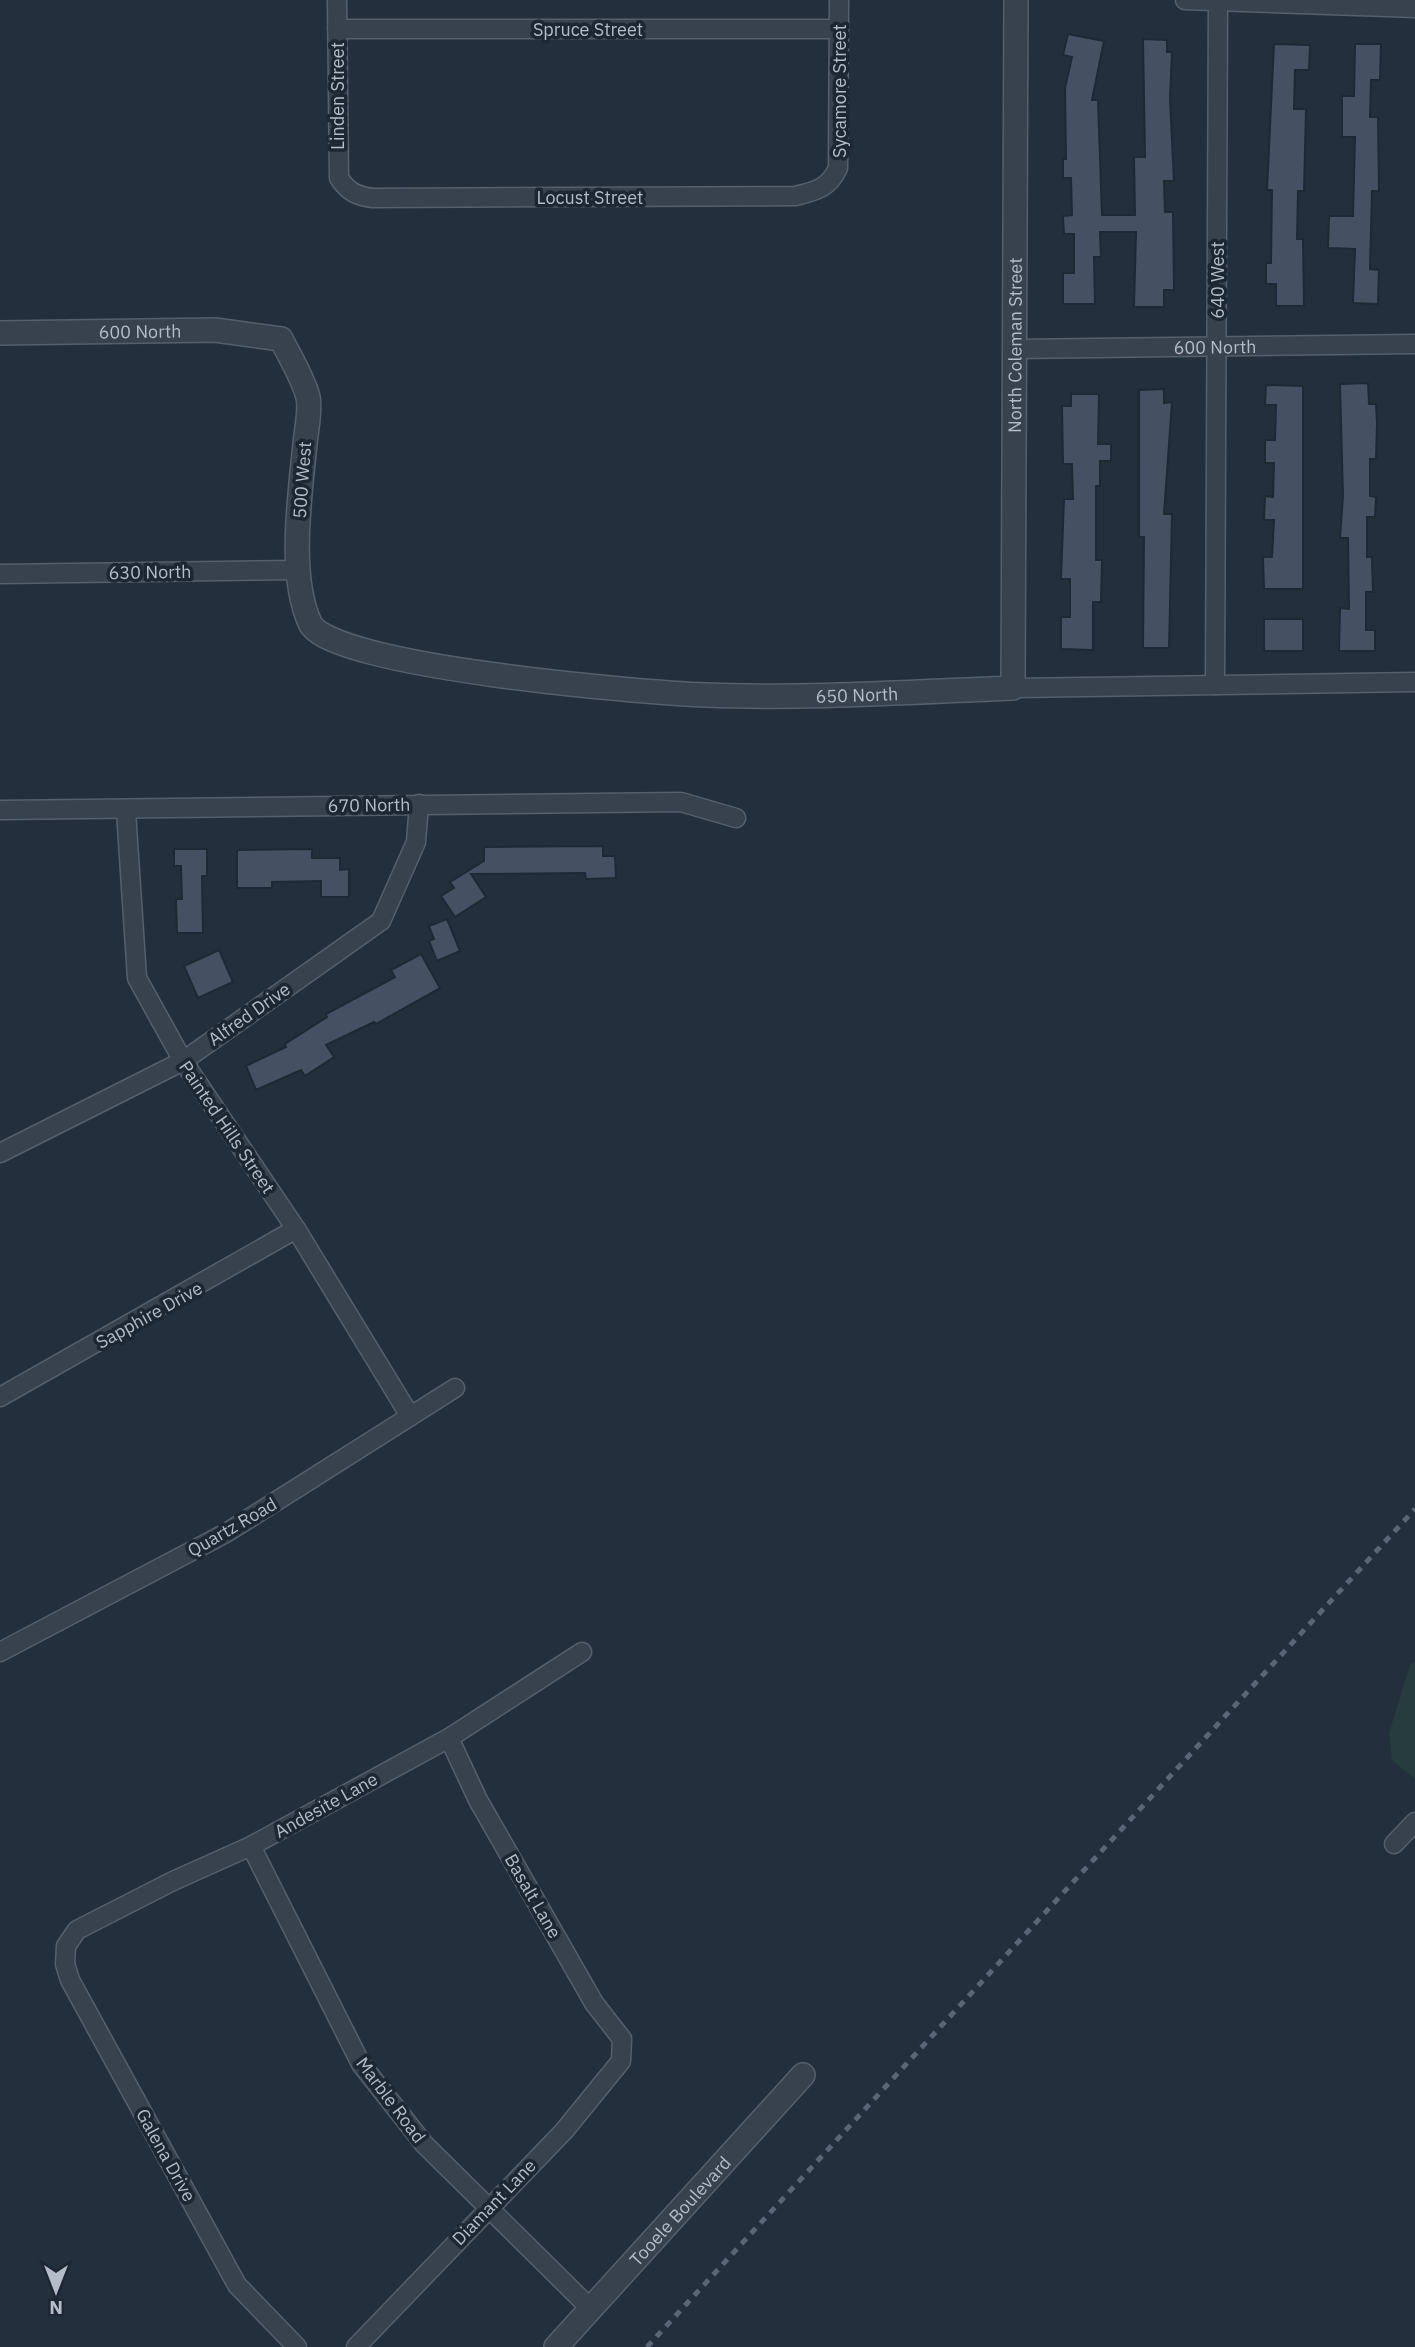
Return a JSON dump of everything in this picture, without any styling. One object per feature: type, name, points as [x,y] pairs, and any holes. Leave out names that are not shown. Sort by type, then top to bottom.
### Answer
[{"type":"street","name":"Linden Street","points":[[337,0],[337,163],[339,178],[346,189]]},
{"type":"street","name":"Sycamore Street","points":[[832,181],[838,168],[839,153],[839,0]]},
{"type":"street","name":"North Coleman Street","points":[[1013,688],[1016,0]]},
{"type":"street","points":[[1185,0],[1415,8]]},
{"type":"street","name":"640 West","points":[[1215,685],[1218,1]]},
{"type":"street","name":"Spruce Street","points":[[337,29],[839,29]]},
{"type":"street","name":"Locust Street","points":[[346,189],[359,196],[373,198],[795,196],[821,190],[832,181]]},
{"type":"street","name":"600 North","points":[[0,333],[215,330],[281,340]]},
{"type":"street","name":"500 West","points":[[281,340],[309,398],[299,502],[299,570],[310,625]]},
{"type":"street","name":"600 North","points":[[1014,349],[1415,344]]},
{"type":"street","name":"630 North","points":[[0,574],[299,570]]},
{"type":"street","name":"650 North","points":[[310,625],[325,637],[344,646],[404,660],[650,692],[762,695],[1415,682]]},
{"type":"street","name":"670 North","points":[[0,810],[126,811],[419,804],[681,802],[736,818]]},
{"type":"street","name":"Alfred Drive","points":[[0,1153],[183,1061],[381,921],[416,842],[419,804]]},
{"type":"street","name":"Painted Hills Street","points":[[126,811],[137,978],[183,1061],[296,1229],[410,1416]]},
{"type":"street","name":"Sapphire Drive","points":[[0,1397],[296,1229]]},
{"type":"street","name":"Quartz Road","points":[[0,1652],[236,1527],[455,1388]]},
{"type":"street","name":"Andesite Lane","points":[[66,1946],[77,1930],[173,1881],[251,1846],[449,1738],[582,1652]]},
{"type":"street","name":"Basalt Lane","points":[[449,1738],[478,1800],[594,2003],[622,2039],[621,2050]]},
{"type":"street","points":[[1394,1844],[1415,1822]]},
{"type":"street","name":"Marble Road","points":[[251,1846],[361,2064],[424,2144],[591,2309]]},
{"type":"street","name":"Galena Drive","points":[[66,1946],[65,1964],[70,1980],[237,2285],[297,2347]]},
{"type":"street","name":"Diamant Lane","points":[[356,2347],[564,2131],[621,2061],[621,2050]]},
{"type":"street","name":"Tooele Boulevard","points":[[556,2347],[803,2075]]},
{"type":"green space","points":[[1415,1662],[1415,1779],[1392,1760],[1389,1733],[1410,1665]]},
{"type":"building","points":[[1068,34],[1104,41],[1092,100],[1098,100],[1102,215],[1135,215],[1134,157],[1145,157],[1143,39],[1167,40],[1167,52],[1172,52],[1170,99],[1174,181],[1164,181],[1165,212],[1173,212],[1174,290],[1164,290],[1164,307],[1134,307],[1136,232],[1100,232],[1101,257],[1094,257],[1095,304],[1063,304],[1063,273],[1074,273],[1074,234],[1064,234],[1063,216],[1072,215],[1071,178],[1063,178],[1063,159],[1066,159],[1065,88],[1072,57],[1063,55]]},
{"type":"building","points":[[1274,44],[1310,45],[1309,70],[1295,70],[1294,109],[1306,109],[1304,191],[1298,191],[1297,239],[1303,239],[1304,306],[1276,306],[1276,284],[1266,284],[1266,263],[1271,263],[1272,190],[1267,190]]},
{"type":"building","points":[[1355,44],[1381,44],[1380,80],[1371,80],[1370,117],[1378,117],[1379,191],[1372,191],[1370,269],[1379,270],[1378,304],[1353,303],[1355,249],[1328,248],[1329,216],[1353,216],[1355,137],[1342,137],[1342,96],[1354,96]]},
{"type":"building","points":[[1368,383],[1369,404],[1376,404],[1377,424],[1376,459],[1370,459],[1370,496],[1376,497],[1375,517],[1367,517],[1367,557],[1372,557],[1373,592],[1366,592],[1366,630],[1375,630],[1375,651],[1339,651],[1340,608],[1349,609],[1348,538],[1340,538],[1343,496],[1340,384]]},
{"type":"building","points":[[1266,385],[1303,386],[1303,589],[1264,589],[1263,557],[1272,557],[1274,520],[1264,520],[1265,496],[1273,497],[1274,463],[1265,463],[1265,440],[1275,440],[1276,405],[1265,405]]},
{"type":"building","points":[[1164,389],[1164,403],[1172,402],[1164,514],[1172,514],[1169,648],[1143,648],[1144,537],[1139,537],[1139,390]]},
{"type":"building","points":[[1071,394],[1099,394],[1098,444],[1111,444],[1111,461],[1100,461],[1100,486],[1096,486],[1096,560],[1102,560],[1101,602],[1093,602],[1093,650],[1061,649],[1061,617],[1070,617],[1070,579],[1061,579],[1064,499],[1073,499],[1072,464],[1063,464],[1062,406],[1071,406]]},
{"type":"building","points":[[1264,619],[1303,619],[1303,651],[1264,651]]},
{"type":"building","points":[[603,846],[603,856],[615,856],[616,878],[586,879],[585,873],[471,874],[486,897],[455,917],[441,896],[454,888],[450,882],[484,861],[484,847]]},
{"type":"building","points":[[174,849],[207,849],[207,876],[202,876],[203,933],[177,933],[176,899],[182,899],[181,866],[174,866]]},
{"type":"building","points":[[312,849],[312,858],[340,858],[340,870],[349,869],[349,897],[321,897],[321,881],[272,882],[272,888],[237,888],[237,850]]},
{"type":"building","points":[[447,919],[460,951],[437,961],[429,941],[434,939],[429,926]]},
{"type":"building","points":[[219,950],[233,982],[198,998],[184,966]]},
{"type":"building","points":[[421,954],[440,988],[376,1024],[374,1022],[326,1045],[334,1057],[305,1076],[301,1070],[256,1090],[246,1066],[286,1047],[285,1044],[327,1017],[326,1014],[395,977],[391,970]]},
{"type":"railway","points":[[647,2347],[1415,1509]]}]
